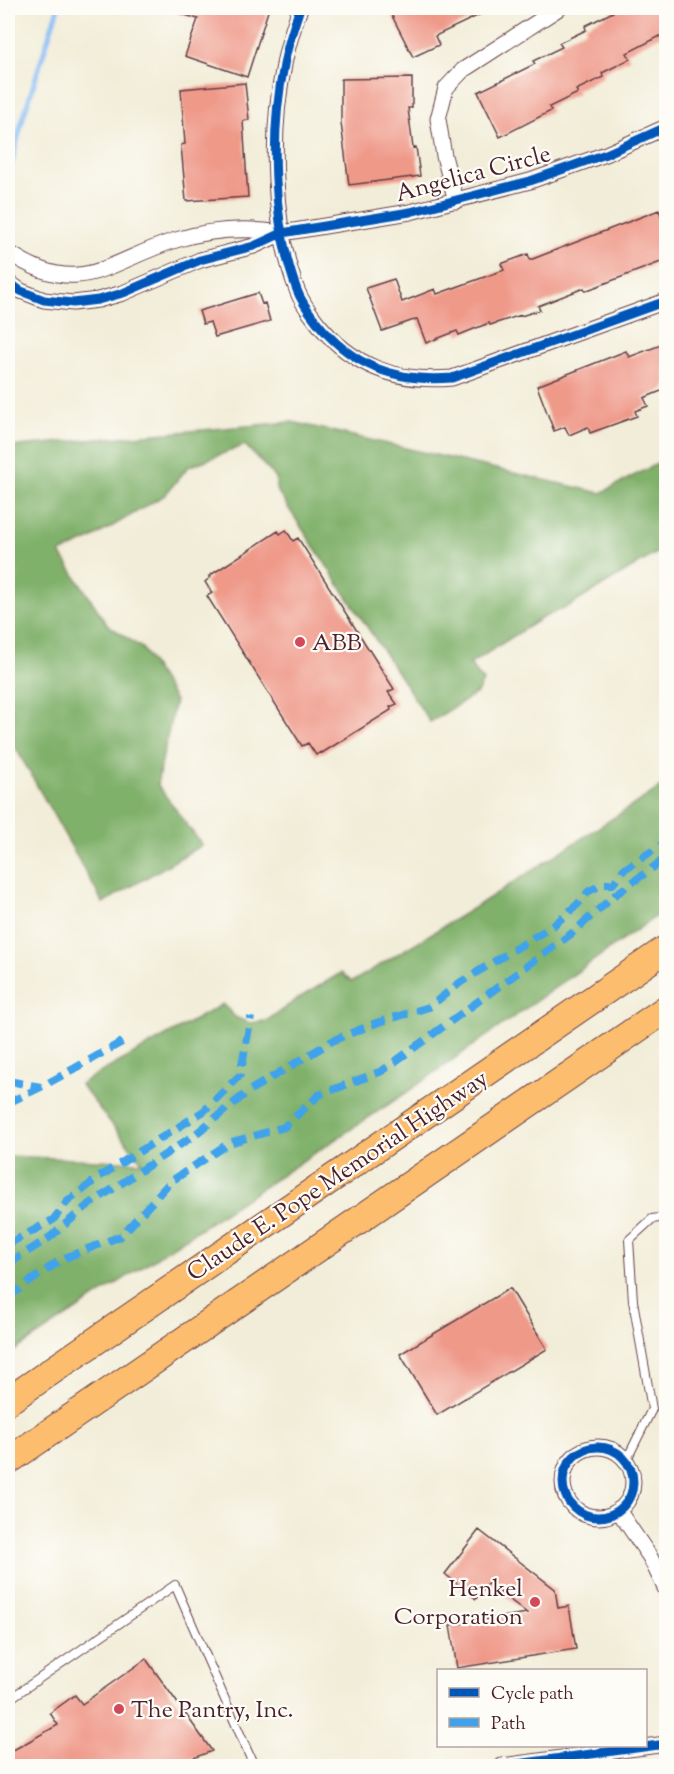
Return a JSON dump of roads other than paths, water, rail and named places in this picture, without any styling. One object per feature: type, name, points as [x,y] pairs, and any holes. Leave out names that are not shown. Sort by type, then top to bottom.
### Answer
[{"type":"highway","name":"Claude E. Pope Memorial Highway","points":[[8,1401],[666,949]]},
{"type":"highway","name":"Claude E. Pope Memorial Highway","points":[[8,1461],[666,1009]]},
{"type":"street","points":[[300,8],[284,64],[275,176],[282,232],[297,291],[308,311],[329,338],[358,361],[381,370],[414,379],[452,378],[666,301]]},
{"type":"street","points":[[456,201],[444,156],[438,119],[446,88],[463,70],[559,8]]},
{"type":"street","name":"Angelica Circle","points":[[9,252],[58,275],[80,276],[106,270],[176,240],[214,231],[252,228],[282,232],[365,220],[456,201],[568,168],[666,127]]},
{"type":"street","name":"Angelica Circle","points":[[8,282],[21,291],[44,300],[73,303],[98,300],[123,293],[200,260],[254,246],[282,232]]},
{"type":"street","points":[[597,1447],[608,1449],[626,1461],[633,1482],[626,1503],[618,1510],[595,1517],[583,1514],[573,1507],[566,1497],[563,1486],[568,1463],[577,1454],[597,1447]]},
{"type":"street","points":[[618,1510],[650,1557],[666,1590]]},
{"type":"street","points":[[647,1747],[666,1744]]},
{"type":"street","points":[[502,1767],[645,1747]]},
{"type":"lane","points":[[626,1461],[652,1409],[633,1301],[629,1240],[652,1219],[666,1217]]},
{"type":"lane","points":[[8,1700],[175,1585],[254,1767]]},
{"type":"waterway","points":[[8,180],[22,121],[58,8]]},
{"type":"place","name":"ABB","points":[[300,642]]},
{"type":"place","name":"Henkel Corporation","points":[[535,1602]]},
{"type":"place","name":"The Pantry, Inc.","points":[[119,1709]]}]
